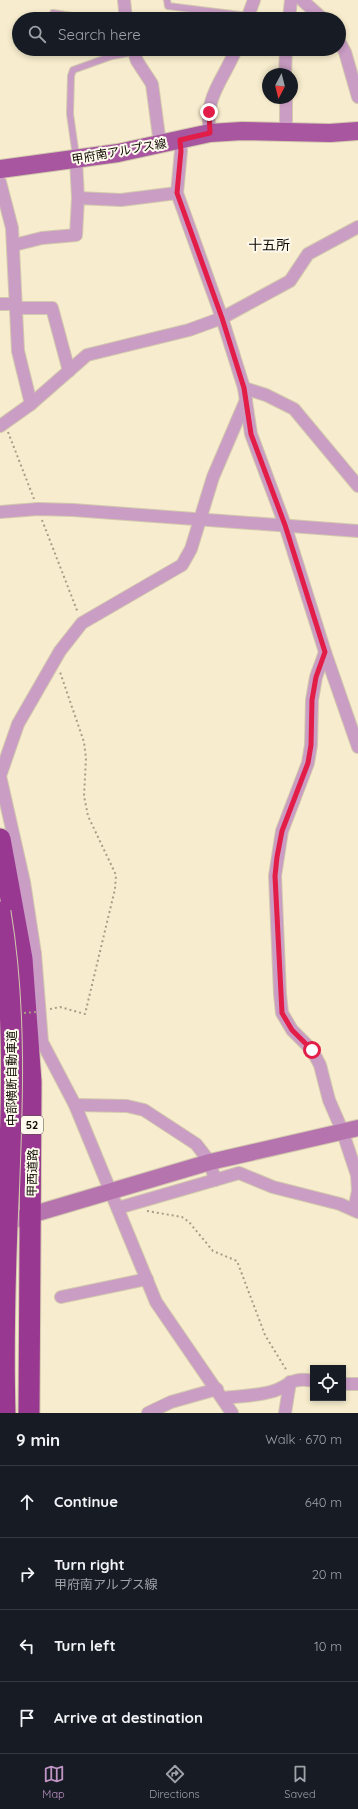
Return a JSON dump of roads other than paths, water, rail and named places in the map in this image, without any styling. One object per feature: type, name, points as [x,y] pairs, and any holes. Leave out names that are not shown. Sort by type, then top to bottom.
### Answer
[{"type":"highway","name":"甲西道路","points":[[0,839],[28,956],[31,1082],[29,1413]]},
{"type":"highway","name":"中部横断自動車道","points":[[0,912],[8,979],[12,1037],[12,1092],[4,1306],[5,1413]]},
{"type":"main road","name":"甲府南アルプス線","points":[[0,169],[76,160],[210,133],[330,133],[358,131]]},
{"type":"street","points":[[124,0],[125,12]]},
{"type":"street","points":[[249,12],[254,0]]},
{"type":"street","points":[[290,12],[291,0]]},
{"type":"street","points":[[302,0],[315,12]]},
{"type":"street","points":[[346,52],[358,97]]},
{"type":"street","points":[[135,56],[152,84],[160,144]]},
{"type":"street","points":[[210,133],[209,112],[215,92],[233,56]]},
{"type":"street","points":[[285,68],[286,56]]},
{"type":"street","points":[[286,104],[286,132]]},
{"type":"street","points":[[180,140],[181,151],[177,193],[222,318],[245,394],[251,434],[285,525],[325,652],[358,747]]},
{"type":"street","points":[[14,245],[42,238],[76,235],[78,198],[76,160]]},
{"type":"street","points":[[0,182],[12,228],[14,245],[18,351],[31,404]]},
{"type":"street","points":[[78,198],[121,200],[177,193]]},
{"type":"street","points":[[2,424],[31,404],[88,355],[189,330],[222,318],[290,281],[308,254],[358,227]]},
{"type":"street","points":[[0,304],[52,308],[69,371]]},
{"type":"street","points":[[245,394],[266,395],[294,409],[358,486]]},
{"type":"street","points":[[232,1413],[156,1302],[75,1105],[42,1042],[40,1011],[28,956],[24,882],[0,776],[18,724],[56,657],[82,623],[182,565],[191,549],[213,477],[245,394]]},
{"type":"street","points":[[0,512],[38,509],[73,510],[358,531]]},
{"type":"street","points":[[118,1208],[239,1173],[273,1187],[340,1204],[356,1211],[358,1191],[357,1175],[342,1130],[329,1100],[320,1065],[312,1050],[292,1030],[282,1013],[275,876],[282,831],[308,763],[311,745],[312,700],[316,677],[325,652]]},
{"type":"street","points":[[0,961],[28,956]]},
{"type":"street","points":[[75,1105],[127,1106],[144,1110],[196,1144],[210,1162],[215,1180]]},
{"type":"street","points":[[0,1224],[210,1162],[342,1130],[358,1128]]},
{"type":"street","points":[[61,1297],[147,1279]]},
{"type":"street","points":[[148,1413],[171,1402],[220,1394],[271,1392],[292,1381],[302,1379],[310,1380]]},
{"type":"street","points":[[285,1413],[292,1381]]},
{"type":"street","points":[[346,1384],[358,1384]]},
{"type":"lane","points":[[167,0],[168,6],[208,12]]},
{"type":"lane","points":[[76,160],[70,114],[71,76],[73,70],[112,56]]},
{"type":"district","name":"十五所","points":[[269,245]]}]
